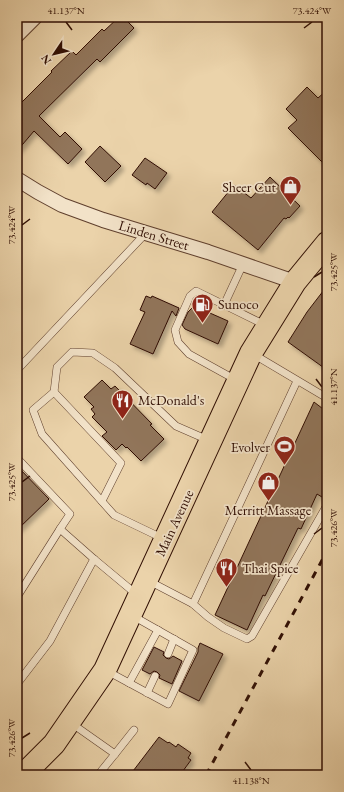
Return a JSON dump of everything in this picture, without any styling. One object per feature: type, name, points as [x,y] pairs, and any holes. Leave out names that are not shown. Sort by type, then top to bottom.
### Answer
[{"type":"main road","name":"Main Avenue","points":[[23,775],[54,744],[106,670],[251,353],[295,282],[327,243]]},
{"type":"street","points":[[17,35],[35,17]]},
{"type":"street","name":"Linden Street","points":[[17,179],[62,205],[103,220],[208,252],[295,282]]},
{"type":"lane","points":[[17,370],[146,232]]},
{"type":"lane","points":[[224,305],[243,264]]},
{"type":"lane","points":[[238,381],[189,354],[178,342],[175,330],[190,296],[196,291],[267,326]]},
{"type":"lane","points":[[166,540],[114,515],[42,434],[33,410],[54,392],[57,367],[72,352],[93,353],[115,368],[176,426],[210,442]]},
{"type":"lane","points":[[251,353],[327,398]]},
{"type":"lane","points":[[193,604],[298,381]]},
{"type":"lane","points":[[54,392],[121,463],[102,501]]},
{"type":"lane","points":[[17,458],[70,514],[18,593]]},
{"type":"lane","points":[[139,597],[193,604],[224,628],[247,639],[252,636],[327,505]]},
{"type":"lane","points":[[60,529],[139,597],[158,630],[192,650],[168,704],[106,670]]},
{"type":"lane","points":[[17,684],[50,640],[94,558]]},
{"type":"lane","points":[[129,683],[158,630]]},
{"type":"lane","points":[[168,654],[174,639]]},
{"type":"lane","points":[[147,692],[155,676]]},
{"type":"lane","points":[[70,721],[115,754]]},
{"type":"lane","points":[[98,775],[134,730]]},
{"type":"building","points":[[119,17],[123,17],[134,28],[100,62],[97,59],[39,116],[60,137],[65,132],[82,149],[68,164],[34,131],[17,151],[17,107],[72,51],[76,55],[102,29],[104,31]]},
{"type":"building","points":[[307,87],[318,98],[327,90],[327,167],[288,128],[297,120],[286,109]]},
{"type":"building","points":[[100,146],[121,166],[105,182],[85,162]]},
{"type":"building","points":[[145,158],[167,173],[155,189],[147,183],[146,185],[132,175]]},
{"type":"building","points":[[270,177],[300,206],[289,218],[284,218],[258,250],[212,212],[234,185],[251,198]]},
{"type":"building","points":[[327,286],[327,370],[288,342],[307,312]]},
{"type":"building","points":[[146,296],[151,298],[152,296],[179,308],[176,316],[172,311],[153,354],[130,344],[145,312],[140,310]]},
{"type":"building","points":[[194,306],[228,321],[218,344],[185,329],[182,325],[188,312]]},
{"type":"building","name":"McDonald's","points":[[102,380],[111,389],[115,386],[152,424],[150,425],[164,439],[141,461],[122,444],[116,450],[102,436],[107,432],[92,417],[95,414],[91,409],[94,407],[84,397]]},
{"type":"building","points":[[314,402],[327,412],[327,485],[322,497],[317,494],[301,529],[298,528],[265,596],[263,595],[247,630],[215,615]]},
{"type":"building","points":[[17,466],[49,499],[17,530]]},
{"type":"building","points":[[200,643],[223,654],[199,701],[179,691],[198,652]]},
{"type":"building","points":[[154,647],[164,652],[163,655],[166,658],[169,659],[173,656],[182,661],[172,684],[159,678],[160,675],[157,672],[154,671],[150,674],[142,670]]},
{"type":"building","points":[[159,737],[176,747],[178,744],[191,753],[188,758],[191,760],[180,775],[130,775]]},
{"type":"railway","points":[[206,775],[327,551]]},
{"type":"place","name":"Sheer Cut","points":[[291,206]]},
{"type":"place","name":"Sunoco","points":[[202,324]]},
{"type":"place","name":"McDonald's","points":[[122,420]]},
{"type":"place","name":"Evolver","points":[[285,466]]},
{"type":"place","name":"Merritt Massage","points":[[268,502]]},
{"type":"place","name":"Thai Spice","points":[[227,588]]}]
